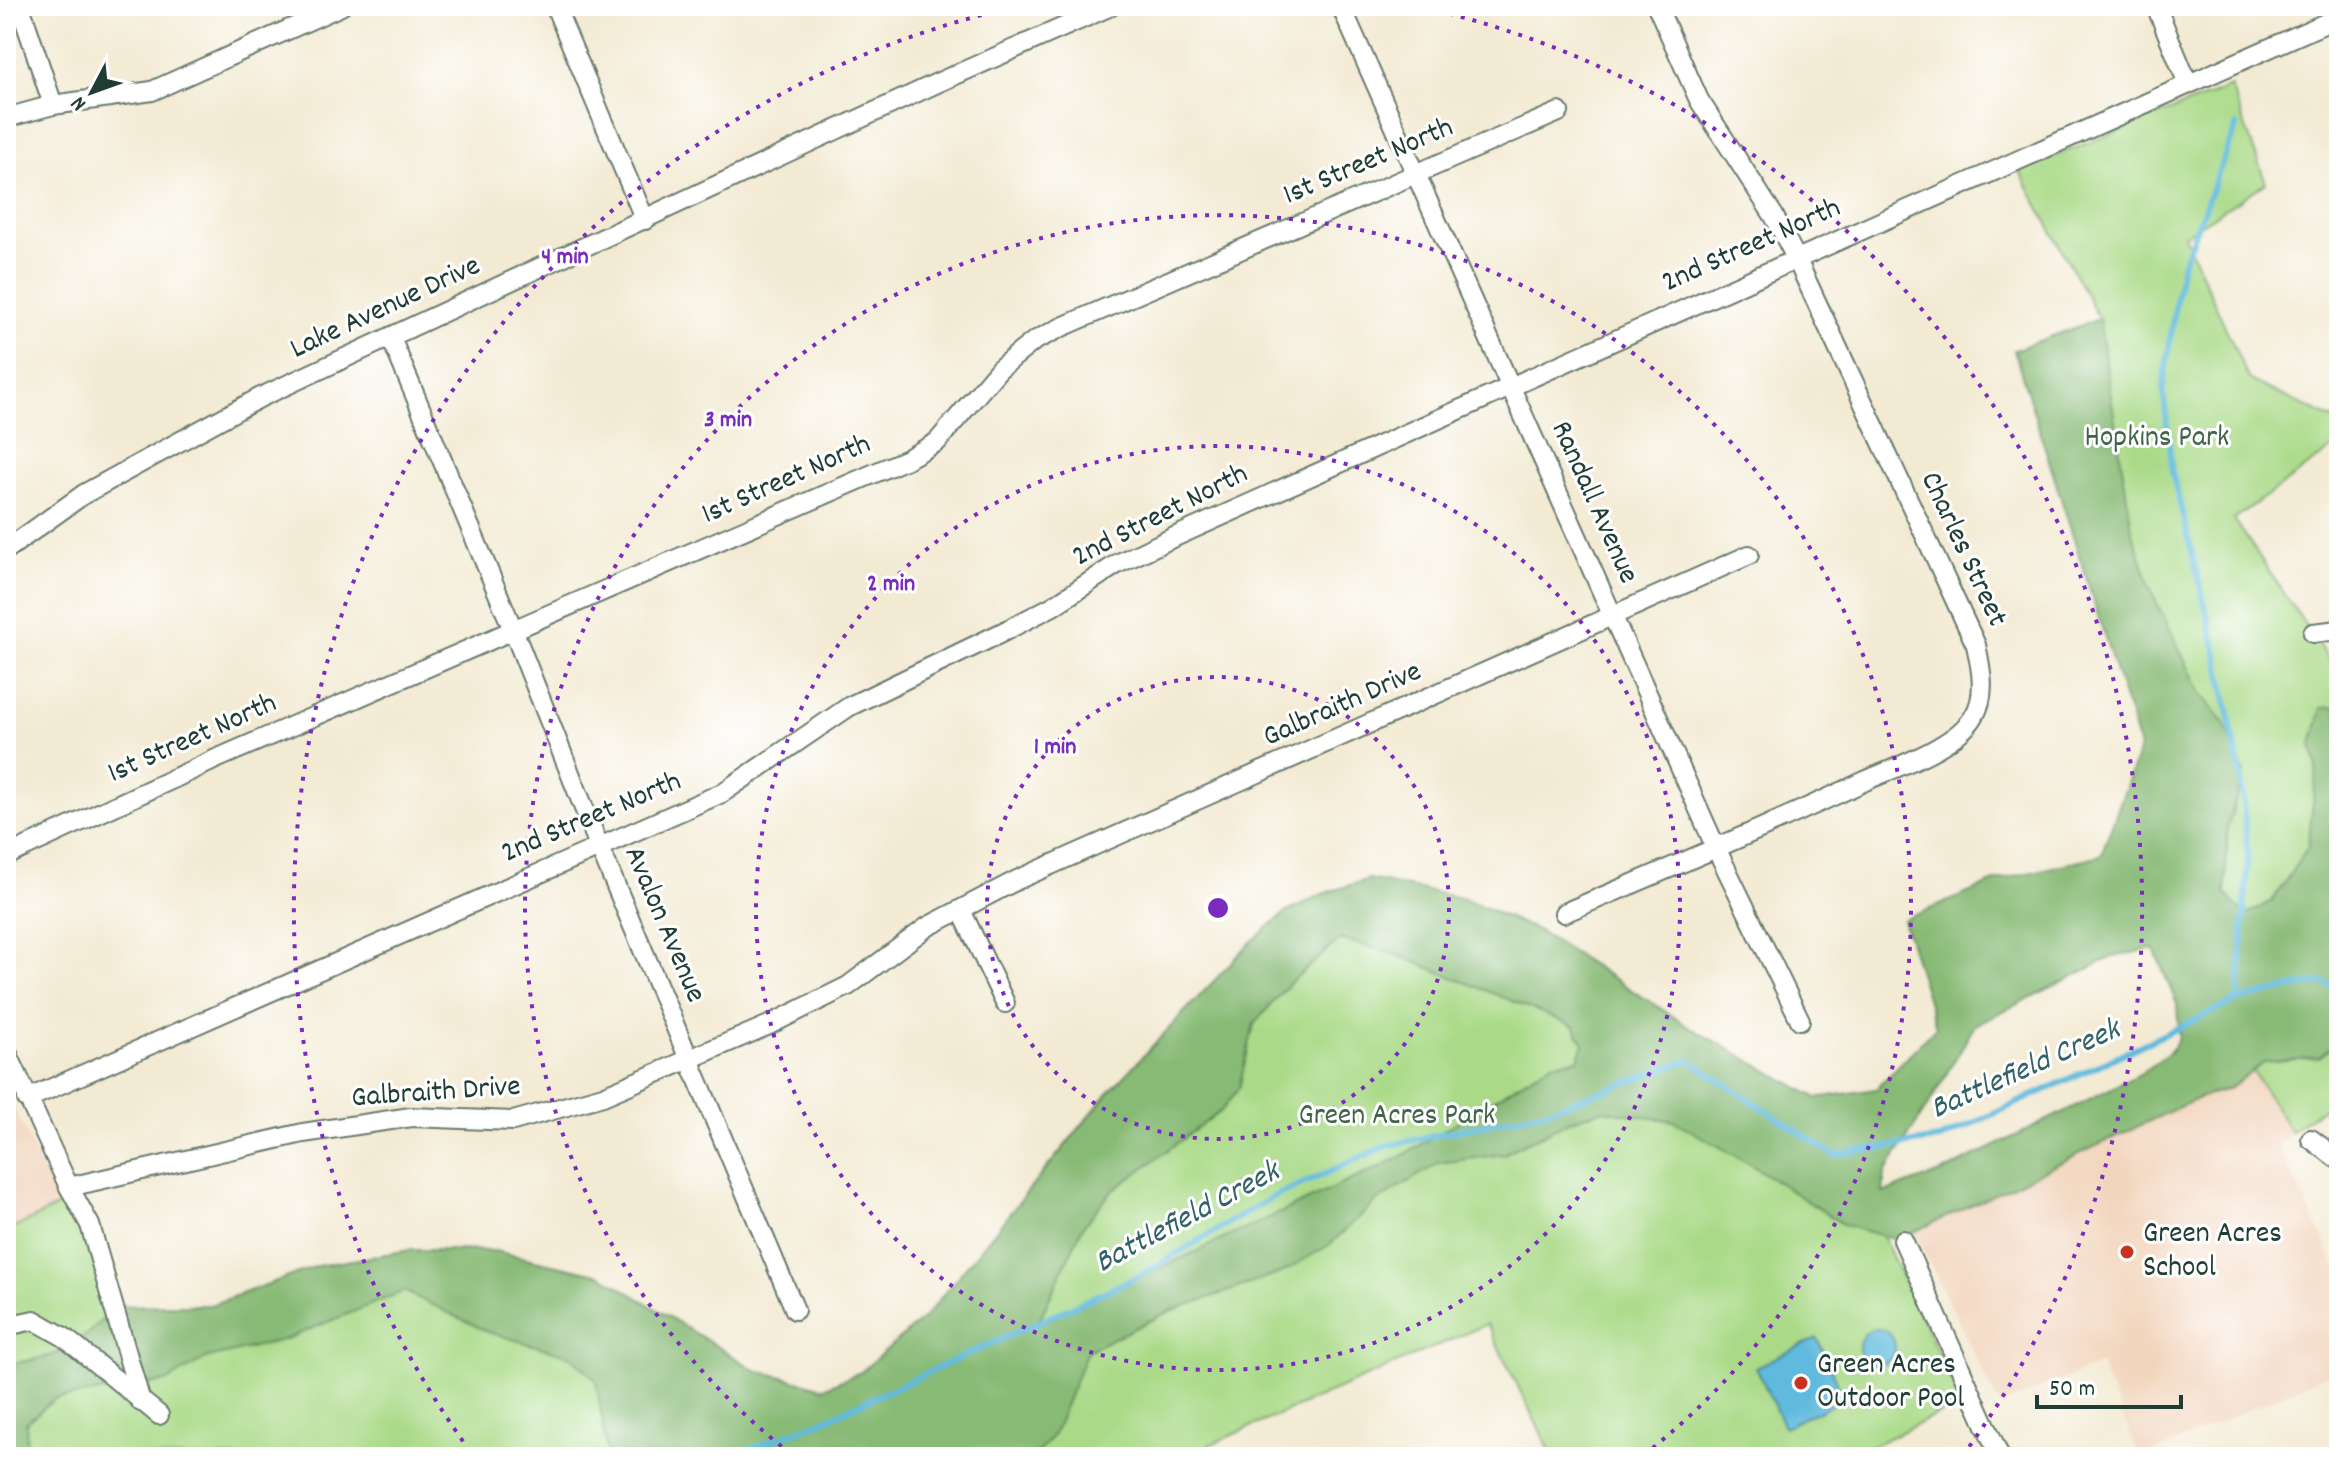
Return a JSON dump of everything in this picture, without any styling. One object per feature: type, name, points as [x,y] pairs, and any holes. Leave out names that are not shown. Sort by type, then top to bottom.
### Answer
[{"type":"street","points":[[20,6],[53,105]]},
{"type":"street","points":[[6,118],[53,105],[152,91],[341,6]]},
{"type":"street","points":[[555,6],[645,220]]},
{"type":"street","name":"Lake Avenue Drive","points":[[6,550],[84,494],[261,397],[937,83],[1111,6]]},
{"type":"street","name":"Randall Avenue","points":[[1341,6],[1716,848],[1800,1020]]},
{"type":"street","name":"Charles Street","points":[[1564,913],[1893,768],[1957,735],[1974,717],[1983,695],[1976,645],[1796,258],[1774,216],[1699,100],[1657,6]]},
{"type":"street","points":[[2156,6],[2188,84]]},
{"type":"street","name":"2nd Street North","points":[[27,1099],[722,793],[850,706],[1028,619],[1117,564],[2339,17]]},
{"type":"street","name":"1st Street North","points":[[6,856],[216,759],[907,459],[937,442],[999,369],[1034,341],[1559,112]]},
{"type":"street","name":"Avalon Avenue","points":[[391,338],[514,632],[599,846],[795,1310]]},
{"type":"street","name":"Galbraith Drive","points":[[69,1187],[303,1133],[411,1117],[513,1121],[603,1096],[769,1025],[848,986],[927,927],[1017,880],[1749,555]]},
{"type":"street","points":[[2313,633],[2339,630]]},
{"type":"street","points":[[961,910],[1005,1003]]},
{"type":"street","points":[[6,1050],[69,1187],[90,1225],[141,1402]]},
{"type":"street","points":[[2311,1139],[2339,1160]]},
{"type":"street","points":[[1903,1240],[2000,1457]]},
{"type":"street","points":[[6,1326],[34,1320],[64,1337],[159,1415]]},
{"type":"shaded area","name":"Green Acres School","points":[[2252,1071],[2291,1132],[2278,1146],[2339,1272],[2339,1369],[2143,1457],[2140,1457],[2100,1364],[2000,1405],[1914,1232],[2196,1099],[2230,1088]]},
{"type":"shaded area","points":[[6,1089],[59,1206],[6,1232]]},
{"type":"green space","name":"Hopkins Park","points":[[2231,87],[2266,183],[2184,235],[2249,380],[2339,422],[2339,444],[2234,519],[2339,675],[2339,1095],[2291,1132],[2170,941],[2196,886],[2014,350],[2099,319],[2019,170]]},
{"type":"green space","points":[[2099,319],[2132,530],[2152,593],[2201,694],[2225,723],[2244,773],[2228,826],[2225,893],[2245,915],[2272,901],[2308,847],[2317,767],[2312,744],[2322,708],[2334,707],[2339,716],[2339,1042],[2319,1057],[2265,1062],[2230,1088],[2196,1099],[1897,1240],[1844,1225],[1750,1164],[1674,1121],[1602,1110],[1569,1121],[1504,1154],[1439,1163],[1377,1201],[1329,1245],[1281,1273],[1170,1311],[1087,1351],[1054,1434],[1034,1457],[608,1457],[596,1380],[571,1356],[488,1332],[404,1291],[286,1339],[205,1359],[166,1382],[54,1399],[26,1423],[27,1457],[6,1457],[6,1364],[43,1358],[68,1348],[117,1306],[211,1305],[318,1266],[411,1250],[494,1251],[601,1275],[755,1370],[824,1388],[861,1372],[926,1316],[1109,1092],[1250,943],[1285,913],[1323,894],[1369,879],[1465,899],[1538,931],[1693,1029],[1817,1098],[1876,1089],[1936,1027],[1903,920],[1997,881],[2101,855],[2140,748],[2014,350]],"holes":[[[1340,939],[1395,954],[1574,1026],[1584,1044],[1578,1059],[1552,1063],[1399,1158],[1037,1325],[1083,1226],[1110,1193],[1222,1110],[1239,1088],[1254,1024],[1290,983]],[[2154,949],[2177,1004],[2179,1038],[2170,1052],[2140,1074],[1941,1173],[1883,1193],[1885,1173],[1975,1025],[2114,956]]]},
{"type":"green space","name":"Green Acres Park","points":[[1369,879],[1465,899],[1538,931],[1693,1029],[1817,1098],[1962,1403],[1849,1457],[1553,1457],[1487,1324],[1182,1457],[6,1457],[6,1232],[74,1198],[117,1306],[211,1305],[318,1266],[411,1250],[494,1251],[601,1275],[755,1370],[824,1388],[861,1372],[926,1316],[1109,1092],[1250,943],[1285,913],[1323,894]]},
{"type":"water","points":[[1877,1329],[1890,1334],[1895,1347],[1890,1360],[1877,1365],[1864,1360],[1859,1347],[1864,1334]]},
{"type":"water","name":"Green Acres Outdoor Pool","points":[[1817,1338],[1845,1399],[1784,1427],[1756,1367]]},
{"type":"waterway","points":[[2237,125],[2181,268],[2163,387],[2172,472],[2219,662],[2241,778],[2248,860],[2238,1000]]},
{"type":"waterway","name":"Battlefield Creek","points":[[730,1457],[822,1421],[1137,1277],[1273,1197],[1386,1146],[1546,1111],[1689,1060],[1834,1155],[1940,1139],[2238,1000],[2318,982],[2339,988]]},
{"type":"place","name":"Green Acres School","points":[[2127,1252]]},
{"type":"place","name":"Green Acres Outdoor Pool","points":[[1801,1383]]}]
